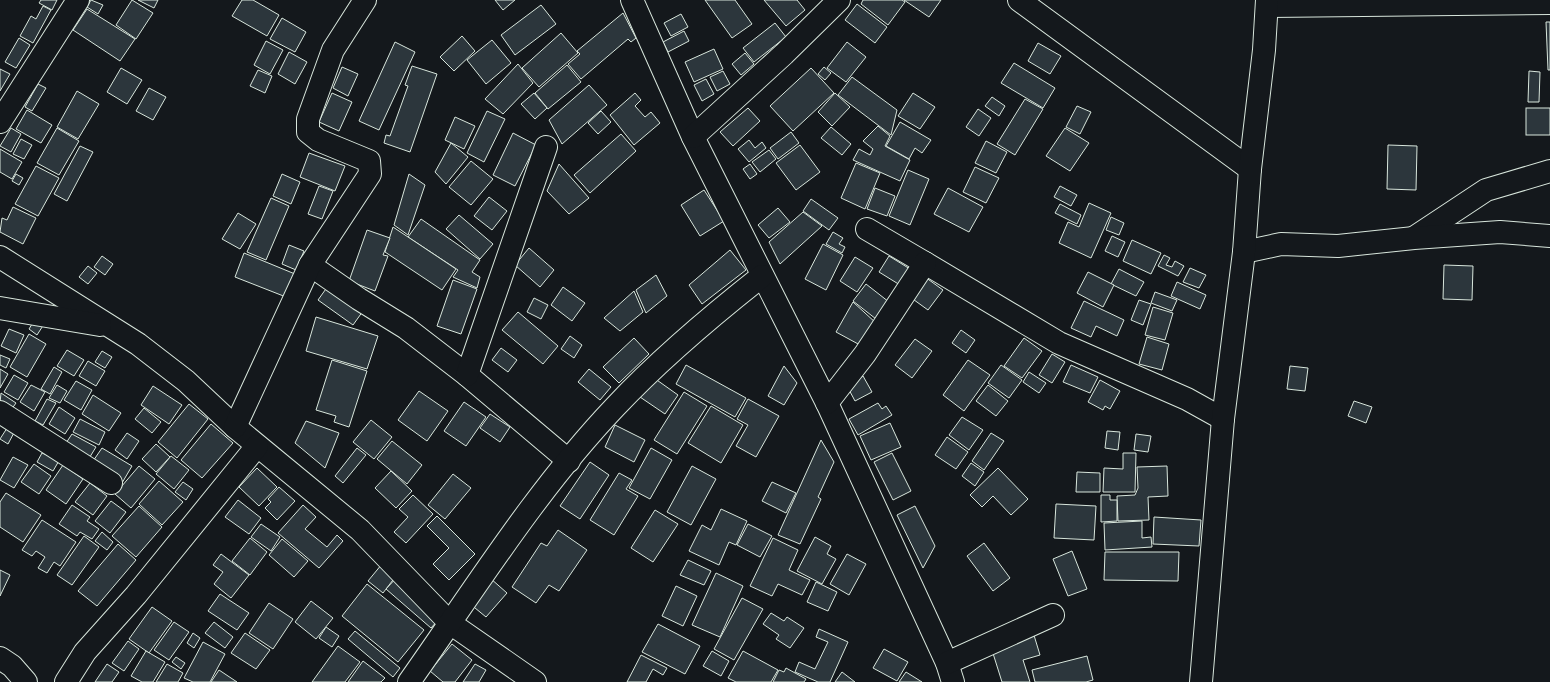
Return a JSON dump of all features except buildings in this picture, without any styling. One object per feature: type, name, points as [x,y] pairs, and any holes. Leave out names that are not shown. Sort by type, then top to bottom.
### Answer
[{"type":"street","points":[[0,122],[78,0]]},
{"type":"street","points":[[235,427],[310,265],[370,174],[369,161],[318,140],[308,132],[308,119],[333,50],[365,0]]},
{"type":"street","points":[[632,0],[693,137],[827,403],[950,673],[1053,616]]},
{"type":"street","points":[[693,137],[784,54],[839,0]]},
{"type":"street","points":[[1020,0],[1250,169]]},
{"type":"street","points":[[1201,682],[1223,419],[1244,252],[1250,169],[1264,50],[1267,3],[1550,2]]},
{"type":"street","points":[[467,375],[546,147]]},
{"type":"street","points":[[1414,238],[1486,190],[1550,171]]},
{"type":"street","points":[[867,230],[1059,343],[1187,399],[1223,419]]},
{"type":"street","points":[[1244,252],[1281,244],[1338,246],[1500,232],[1550,236]]},
{"type":"street","points":[[0,257],[138,344],[186,381],[257,446],[360,530],[450,624],[535,682]]},
{"type":"street","points":[[827,403],[865,354],[925,263]]},
{"type":"street","points":[[310,265],[359,299],[406,328],[467,375],[569,461]]},
{"type":"street","points":[[409,682],[531,509],[615,407],[702,323],[762,276]]},
{"type":"street","points":[[0,308],[111,327]]},
{"type":"street","points":[[0,412],[111,484]]},
{"type":"street","points":[[66,682],[85,652],[136,595],[257,446]]},
{"type":"street","points":[[0,658],[12,666],[26,682]]}]
